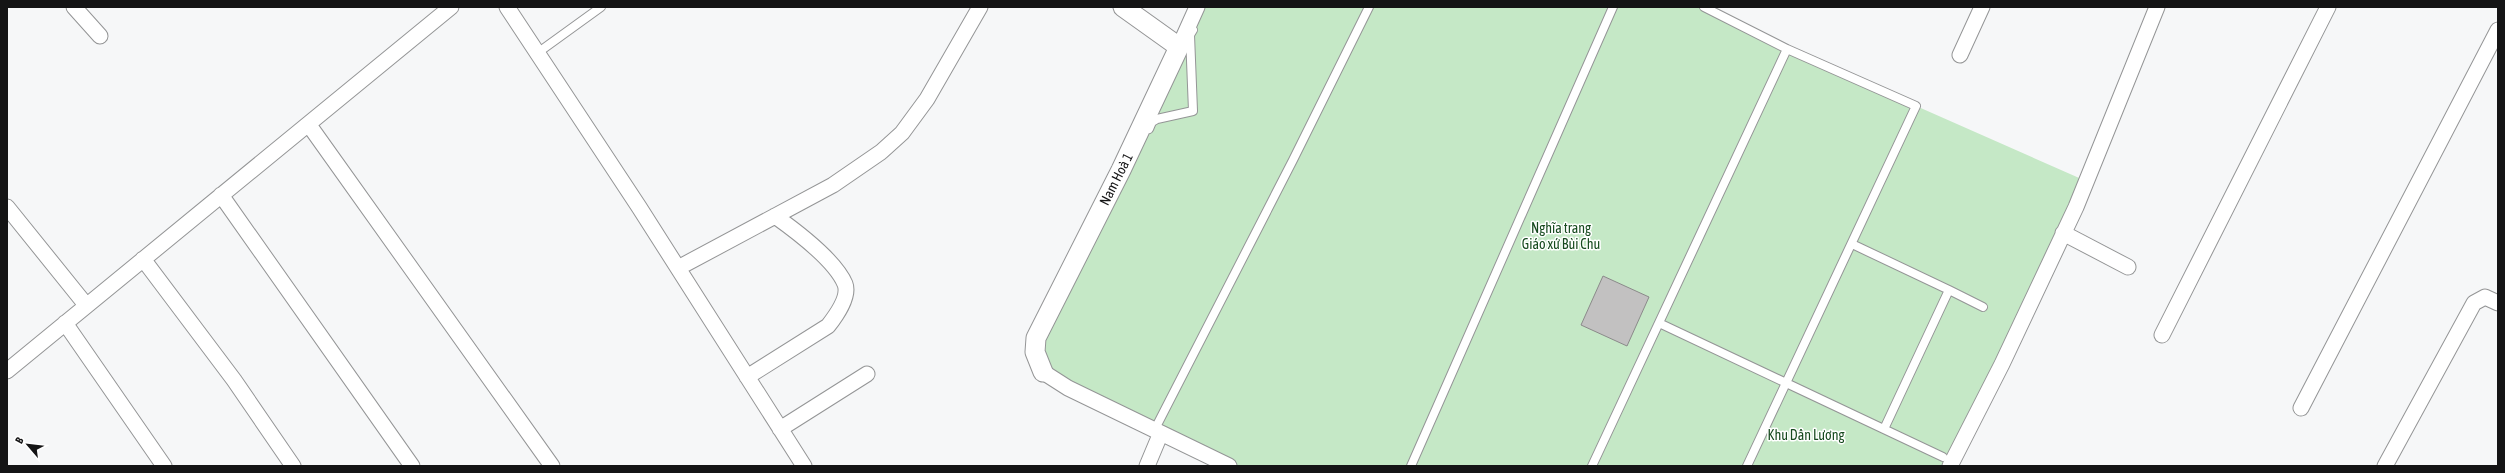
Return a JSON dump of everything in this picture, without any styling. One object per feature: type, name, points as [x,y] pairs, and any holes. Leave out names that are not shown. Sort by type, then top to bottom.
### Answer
[{"type":"street","points":[[74,7],[100,36]]},
{"type":"street","points":[[7,371],[451,7]]},
{"type":"street","points":[[507,7],[536,54],[678,268],[804,466]]},
{"type":"street","points":[[678,268],[833,185],[881,152],[902,133],[927,99],[980,7]]},
{"type":"street","points":[[1124,7],[1179,47],[1197,7]]},
{"type":"street","points":[[1960,55],[1982,7]]},
{"type":"street","points":[[1946,461],[2002,364],[2063,233],[2157,7]]},
{"type":"street","points":[[2162,335],[2328,7]]},
{"type":"street","points":[[2301,408],[2498,30]]},
{"type":"street","name":"Nam Hoà 1","points":[[1043,372],[1035,352],[1036,338],[1124,164],[1179,47]]},
{"type":"street","points":[[309,124],[552,466]]},
{"type":"street","points":[[221,195],[412,466]]},
{"type":"street","points":[[7,208],[86,305]]},
{"type":"street","points":[[747,377],[828,326],[835,317],[845,293],[845,285],[832,267],[793,229],[775,216]]},
{"type":"street","points":[[2063,233],[2128,267]]},
{"type":"street","points":[[143,258],[234,380],[293,466]]},
{"type":"street","points":[[2385,466],[2474,303],[2485,298],[2498,303]]},
{"type":"street","points":[[65,323],[164,466]]},
{"type":"street","points":[[1043,372],[1068,388],[1229,466]]},
{"type":"street","points":[[780,429],[867,374]]},
{"type":"street","points":[[1146,466],[1158,431]]},
{"type":"lane","points":[[536,54],[601,7]]},
{"type":"lane","points":[[1203,7],[1190,36],[1193,111],[1152,122],[1040,339],[1039,350],[1048,369],[1158,431],[1238,466]]},
{"type":"lane","points":[[1158,431],[1369,7]]},
{"type":"lane","points":[[1411,466],[1613,7]]},
{"type":"lane","points":[[1704,7],[1787,49],[1916,106],[1747,466]]},
{"type":"lane","points":[[1592,466],[1787,49]]},
{"type":"lane","points":[[1852,244],[1983,307]]},
{"type":"lane","points":[[1884,429],[1949,290]]},
{"type":"lane","points":[[1659,323],[1884,429],[1946,461]]},
{"type":"green space","name":"Nghĩa trang Giáo xứ Bùi Chu","points":[[1197,7],[1709,7],[1787,49],[2086,181],[1947,466],[1231,466],[1043,372],[1036,338]]},
{"type":"building","points":[[1603,276],[1649,297],[1627,346],[1581,325]]},
{"type":"park label","name":"Khu Dân Lương","points":[[1806,435]]}]
